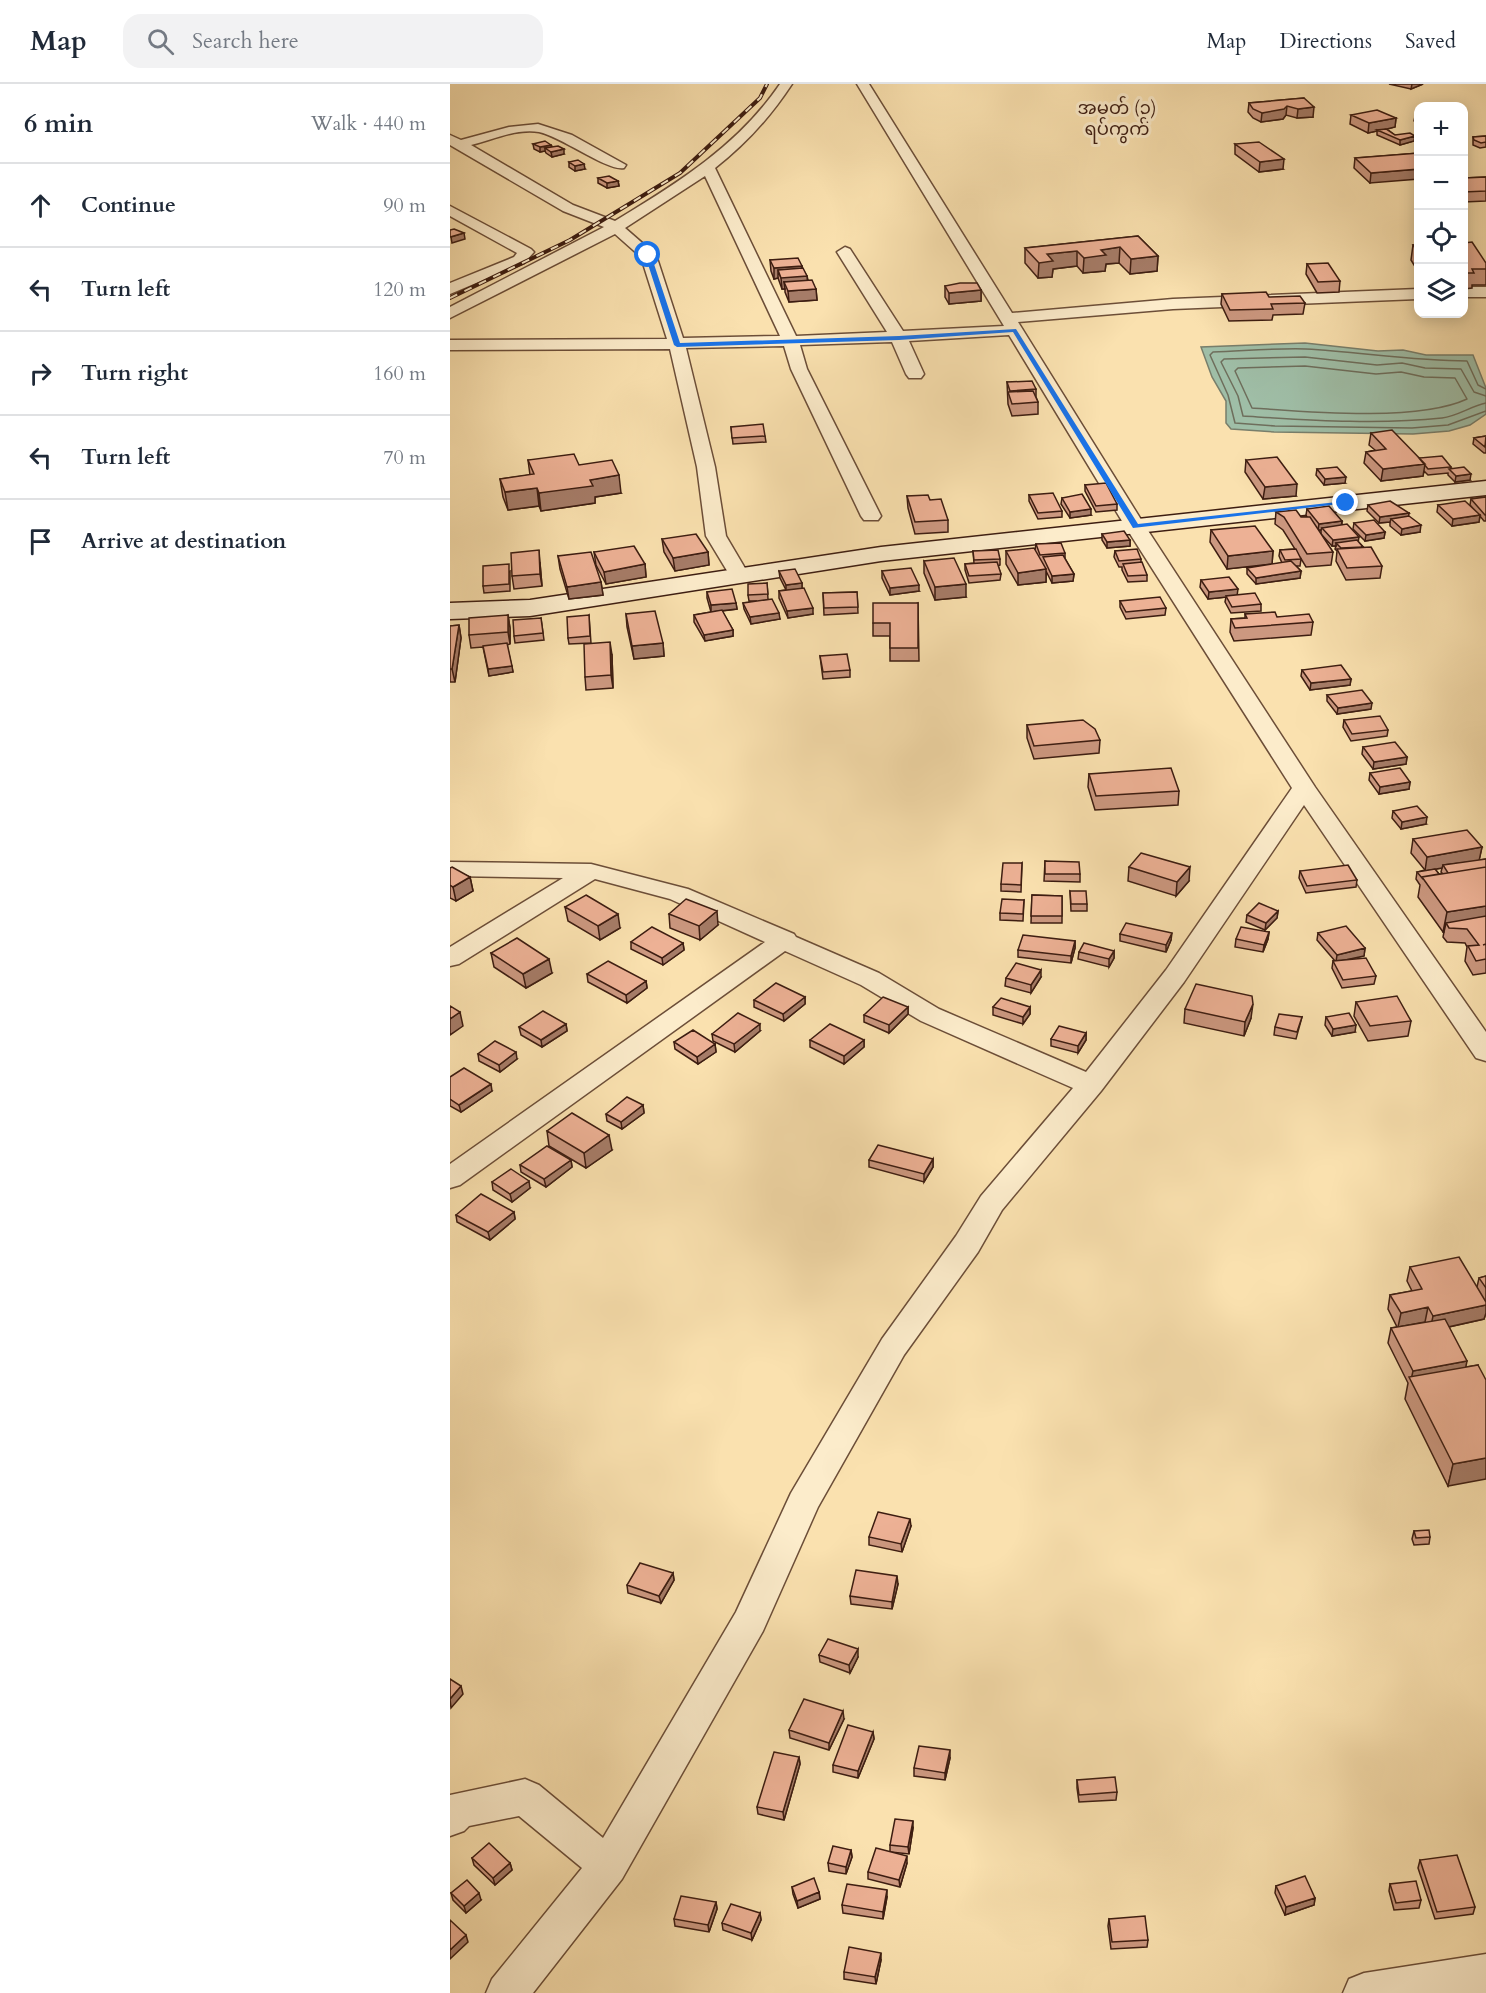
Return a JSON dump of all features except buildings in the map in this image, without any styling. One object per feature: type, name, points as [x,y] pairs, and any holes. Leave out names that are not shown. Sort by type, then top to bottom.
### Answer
[{"type":"main road","points":[[450,611],[531,608],[881,554],[1486,488]]},
{"type":"street","points":[[450,313],[616,227],[708,167],[730,150],[768,111],[786,84]]},
{"type":"street","points":[[863,84],[1136,526],[1304,788],[1486,1052]]},
{"type":"street","points":[[455,141],[521,129],[541,128],[597,152],[619,165]]},
{"type":"street","points":[[455,141],[568,208],[616,227],[648,255],[677,345],[706,467],[717,536],[739,575]]},
{"type":"street","points":[[708,167],[791,342],[800,369],[871,516]]},
{"type":"street","points":[[450,210],[526,252],[519,261],[450,289]]},
{"type":"street","points":[[845,252],[899,338],[915,374]]},
{"type":"street","points":[[1468,292],[1486,292]]},
{"type":"street","points":[[450,345],[677,345],[899,338],[1173,304],[1414,294]]},
{"type":"street","points":[[507,1993],[608,1866],[750,1620],[803,1503],[892,1347],[967,1245],[991,1203],[1091,1085],[1175,976],[1304,788]]},
{"type":"street","points":[[450,869],[591,871],[679,894],[785,939],[870,979],[930,1015],[1091,1085]]},
{"type":"street","points":[[450,958],[591,871]]},
{"type":"street","points":[[450,1178],[785,939]]},
{"type":"street","points":[[450,1818],[458,1810],[525,1797],[608,1866]]},
{"type":"street","points":[[1364,1993],[1486,1974]]},
{"type":"water","points":[[1305,343],[1378,351],[1403,350],[1426,355],[1473,355],[1486,388],[1486,414],[1470,425],[1449,431],[1413,434],[1274,432],[1231,429],[1226,423],[1226,401],[1212,377],[1201,347]]},
{"type":"railway","points":[[450,298],[570,240],[680,173],[760,98],[767,84]]},
{"type":"district","name":"အမှတ် (၃) ရပ်ကွက်","points":[[1117,118]]},
{"type":"route","points":[[648,255],[677,345],[899,338],[1014,330],[1136,526],[1346,503]]}]
